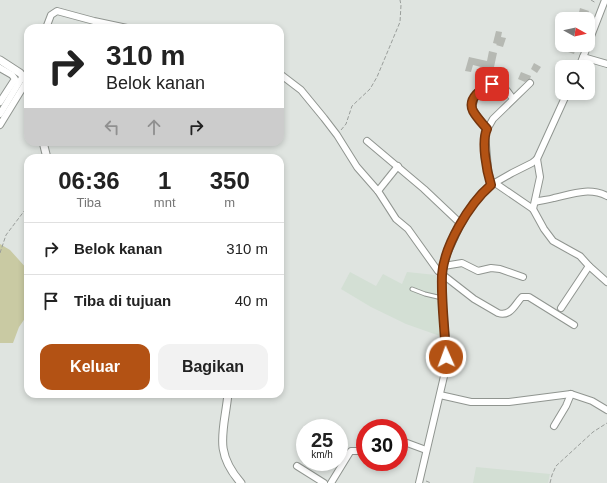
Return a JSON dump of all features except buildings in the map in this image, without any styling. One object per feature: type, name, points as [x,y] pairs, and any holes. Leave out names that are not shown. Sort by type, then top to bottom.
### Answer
[{"type":"street","points":[[595,26],[605,0]]},
{"type":"street","points":[[48,24],[52,15],[57,10],[108,24]]},
{"type":"street","points":[[582,60],[585,52]]},
{"type":"street","points":[[583,57],[607,64]]},
{"type":"street","points":[[0,60],[24,76]]},
{"type":"street","points":[[0,68],[12,75],[15,79],[0,102]]},
{"type":"street","points":[[284,77],[301,90],[337,134],[356,167],[378,191],[396,219],[408,229],[438,271],[474,299],[502,315],[508,313],[522,297],[529,297],[574,325]]},
{"type":"street","points":[[0,114],[24,80]]},
{"type":"street","points":[[0,125],[24,81]]},
{"type":"street","points":[[530,83],[493,118],[484,137],[488,169],[493,184],[533,209],[544,229],[553,241],[580,256],[607,282]]},
{"type":"street","points":[[487,129],[473,110],[474,99],[477,92],[484,87],[492,84],[498,84],[502,85],[513,100]]},
{"type":"street","points":[[419,483],[445,372],[446,357],[442,273],[447,254],[461,224],[474,202],[493,184],[537,159],[564,100]]},
{"type":"street","points":[[367,141],[398,166],[461,224]]},
{"type":"street","points":[[533,209],[540,177],[537,159]]},
{"type":"street","points":[[378,191],[398,166]]},
{"type":"street","points":[[535,202],[553,199],[579,191],[588,191],[607,196]]},
{"type":"street","points":[[444,266],[462,263],[478,271],[491,268],[500,269],[523,277]]},
{"type":"street","points":[[561,308],[589,266]]},
{"type":"street","points":[[440,395],[471,402],[509,402],[571,394],[592,401],[607,410]]},
{"type":"street","points":[[554,426],[566,406],[571,394]]},
{"type":"street","points":[[227,398],[222,432],[222,443],[228,464],[241,483]]},
{"type":"street","points":[[408,443],[426,450]]},
{"type":"street","points":[[333,482],[350,452],[356,452]]},
{"type":"street","points":[[303,471],[324,483]]},
{"type":"lane","points":[[412,289],[442,298]]},
{"type":"path","points":[[337,134],[346,124],[352,106],[370,89],[376,77],[400,22],[400,0]]},
{"type":"path","points":[[0,254],[6,235],[24,211]]},
{"type":"path","points":[[550,483],[556,466],[594,432],[607,423]]},
{"type":"shaded area","points":[[350,272],[376,286],[383,274],[402,284],[407,272],[436,275],[440,336],[406,324],[371,307],[341,289]]},
{"type":"shaded area","points":[[476,467],[550,474],[548,483],[473,483]]},
{"type":"green space","points":[[0,244],[10,250],[24,266],[24,320],[19,327],[13,343],[0,343]]},
{"type":"route","points":[[446,357],[442,273],[447,254],[463,219],[474,202],[491,185],[484,137],[487,129],[473,110],[472,105],[477,92],[492,84]]}]
